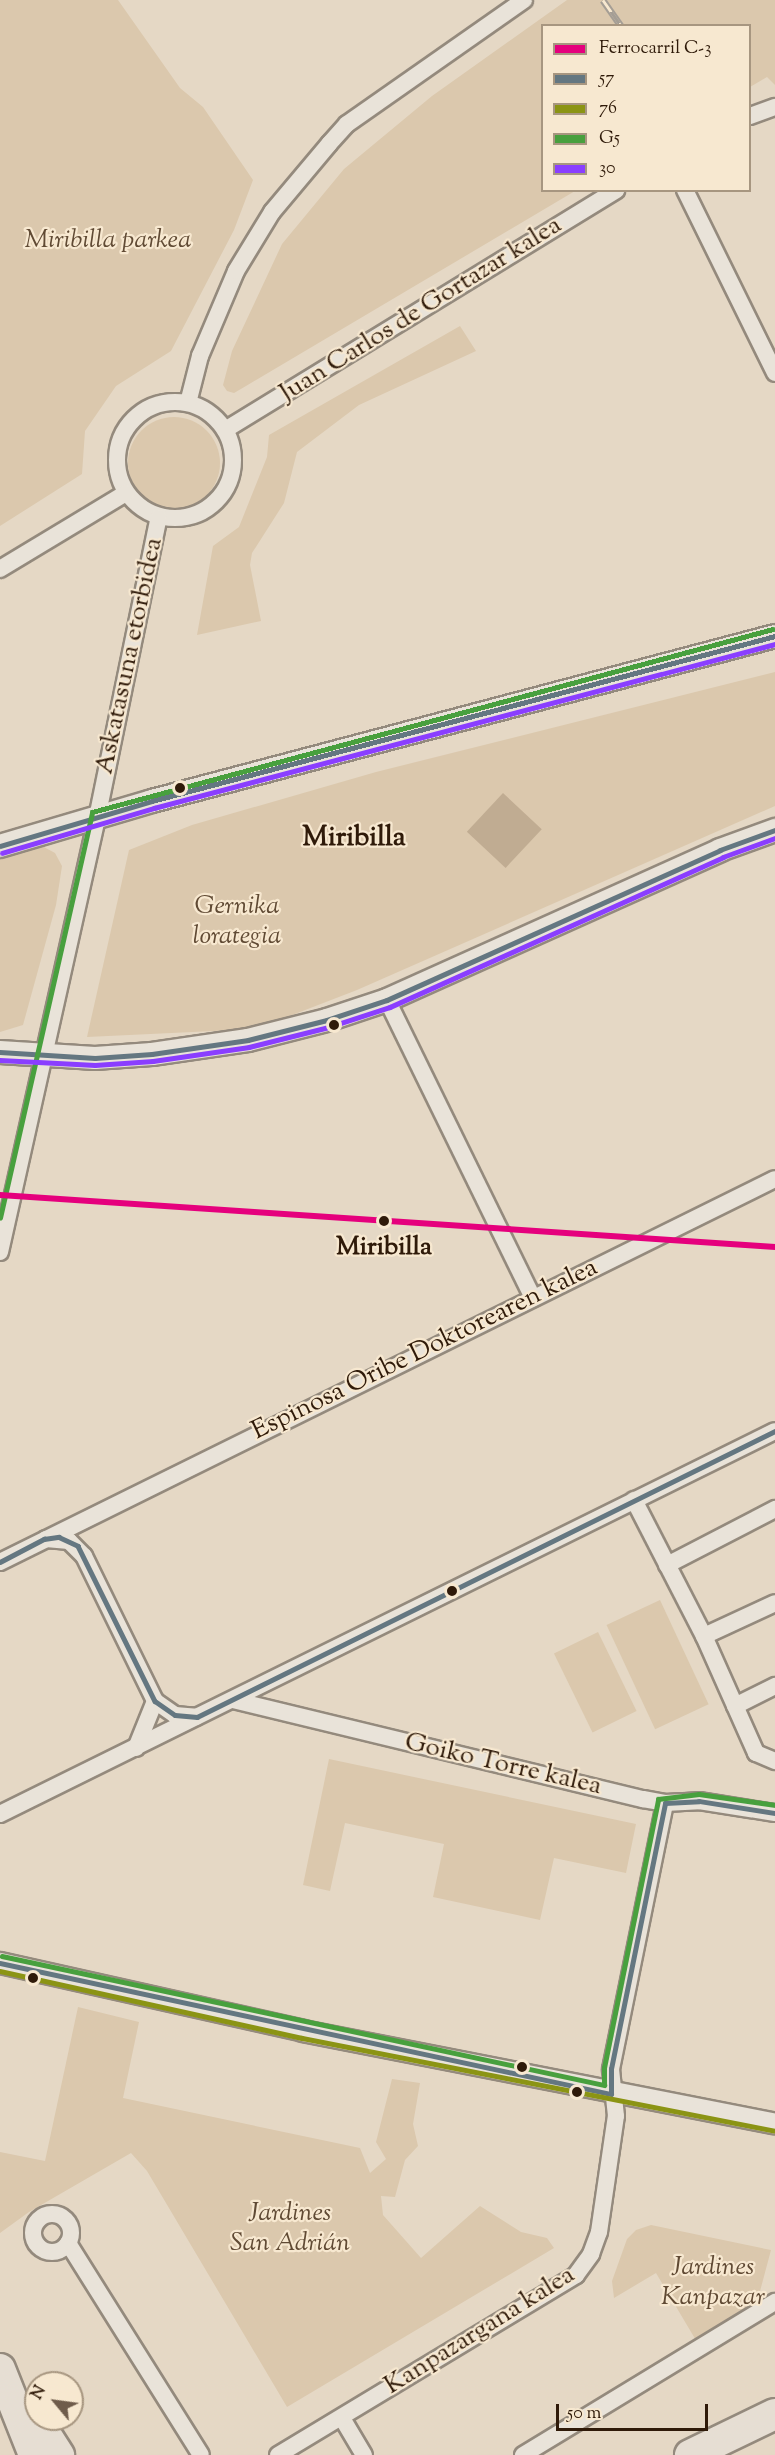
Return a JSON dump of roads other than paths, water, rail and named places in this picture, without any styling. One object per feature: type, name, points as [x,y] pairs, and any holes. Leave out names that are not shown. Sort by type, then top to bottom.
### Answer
[{"type":"highway","points":[[0,2367],[24,2402]]},
{"type":"highway","points":[[0,2367],[34,2455]]},
{"type":"highway","points":[[690,2455],[775,2414]]},
{"type":"highway","points":[[713,2455],[775,2414]]},
{"type":"highway","points":[[44,2431],[59,2455]]},
{"type":"main road","points":[[0,846],[775,636]]},
{"type":"main road","points":[[0,1052],[44,1056],[118,1056],[213,1046],[294,1029],[387,1000],[720,850],[775,830]]},
{"type":"street","points":[[188,403],[200,356],[236,271],[272,212],[347,124],[524,0]]},
{"type":"street","points":[[751,116],[775,107]]},
{"type":"street","name":"Juan Carlos de Gortazar kalea","points":[[225,430],[613,192]]},
{"type":"street","points":[[686,192],[775,373]]},
{"type":"street","points":[[168,402],[188,403],[203,409],[225,430],[232,449],[233,469],[226,488],[214,504],[198,514],[178,519],[159,517],[135,504],[126,493],[117,465],[121,436],[133,419],[149,407],[168,402]]},
{"type":"street","points":[[0,569],[126,493]]},
{"type":"street","name":"Askatasuna etorbidea","points":[[0,1252],[97,818],[159,517]]},
{"type":"street","points":[[387,1000],[533,1298]]},
{"type":"street","name":"Espinosa Oribe Doktorearen kalea","points":[[0,1562],[236,1442],[775,1179]]},
{"type":"street","points":[[0,1814],[775,1431]]},
{"type":"street","points":[[646,1522],[648,1507],[659,1488]]},
{"type":"street","points":[[634,1500],[704,1636],[756,1753],[775,1761]]},
{"type":"street","points":[[668,1564],[775,1509]]},
{"type":"street","points":[[96,1514],[81,1540],[84,1556],[155,1701],[175,1715],[197,1717]]},
{"type":"street","points":[[44,1539],[69,1541],[84,1556]]},
{"type":"street","points":[[704,1636],[775,1603]]},
{"type":"street","points":[[735,1706],[775,1686]]},
{"type":"street","name":"Goiko Torre kalea","points":[[233,1700],[665,1803],[699,1801],[775,1813]]},
{"type":"street","points":[[136,1748],[155,1701]]},
{"type":"street","name":"Kanpazargana kalea","points":[[278,2455],[576,2275],[591,2254],[599,2232],[616,2116],[611,2094],[611,2069],[665,1803]]},
{"type":"street","points":[[0,1963],[303,2031],[611,2094],[775,2124]]},
{"type":"street","points":[[68,2243],[201,2455]]},
{"type":"street","points":[[524,2455],[775,2302]]},
{"type":"street","points":[[342,2418],[364,2455]]},
{"type":"railway","points":[[603,0],[620,24]]},
{"type":"rail line","name":"C-3","points":[[0,1195],[775,1247]]},
{"type":"place","name":"Miribilla","points":[[384,1221]]},
{"type":"district","name":"Miribilla","points":[[354,838]]},
{"type":"park label","name":"Miribilla parkea","points":[[108,241]]},
{"type":"park label","name":"Gernika lorategia","points":[[237,922]]},
{"type":"park label","name":"Jardines San Adrián","points":[[290,2229]]},
{"type":"park label","name":"Jardines Kanpazar","points":[[713,2283]]}]
